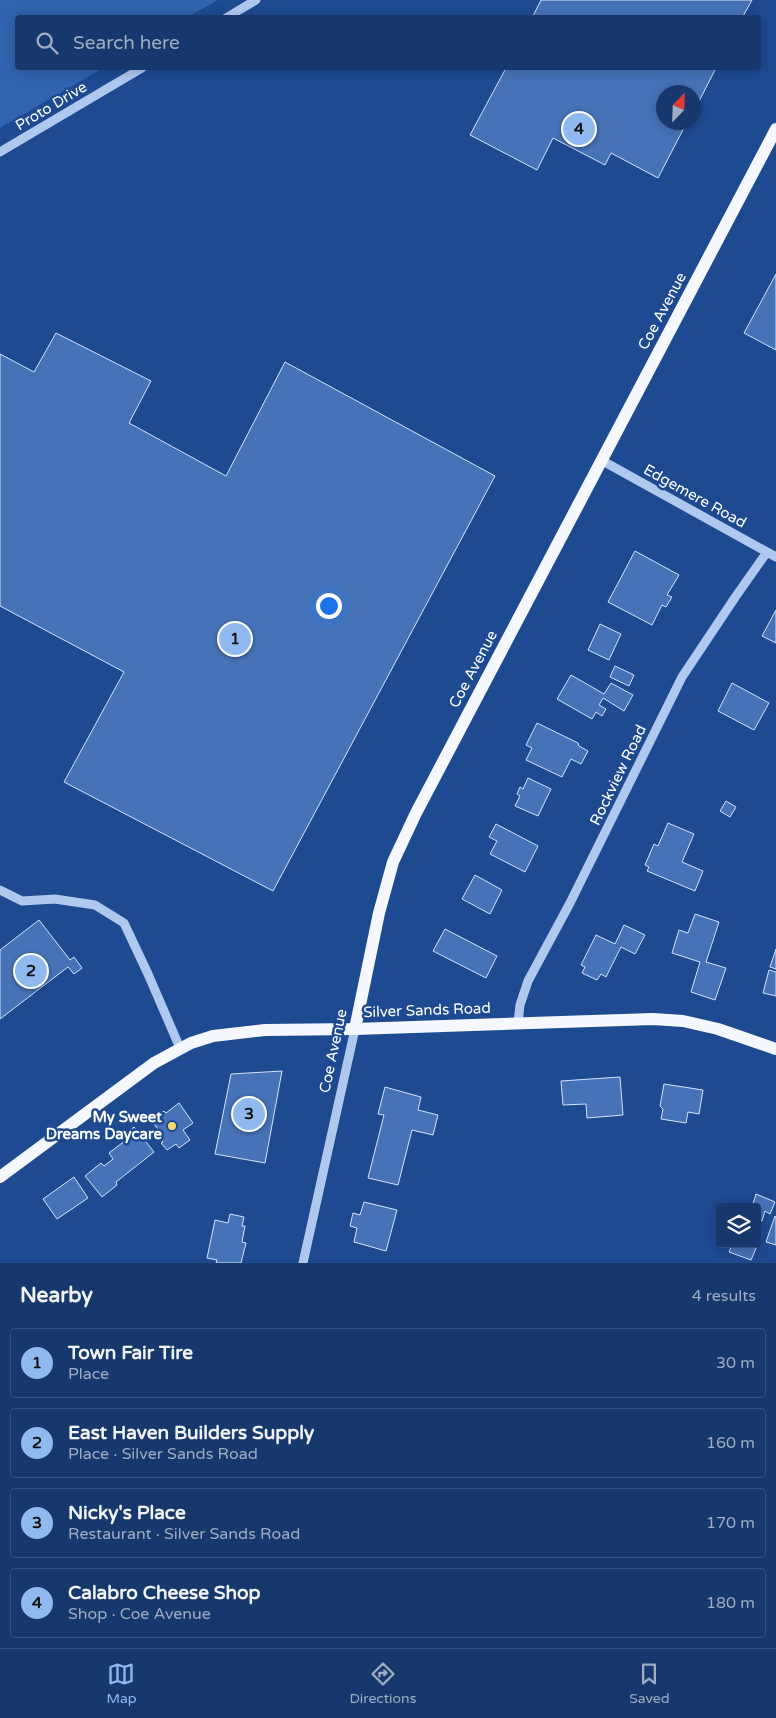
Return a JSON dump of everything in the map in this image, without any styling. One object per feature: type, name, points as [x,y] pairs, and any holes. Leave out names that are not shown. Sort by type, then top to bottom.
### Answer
[{"type":"main road","name":"Coe Avenue","points":[[355,1029],[379,913],[393,862],[416,812],[776,129]]},
{"type":"main road","name":"Silver Sands Road","points":[[0,1177],[154,1063],[180,1048],[213,1036],[273,1030],[653,1019],[718,1028],[776,1048]]},
{"type":"street","points":[[231,15],[256,0]]},
{"type":"street","name":"Proto Drive","points":[[0,152],[139,70]]},
{"type":"street","name":"Edgemere Road","points":[[601,460],[772,555]]},
{"type":"street","name":"Rockview Road","points":[[518,1023],[520,1005],[528,981],[575,894],[682,677],[736,596],[772,555]]},
{"type":"street","points":[[0,890],[22,901],[54,899],[95,904],[124,924],[180,1048]]},
{"type":"street","name":"Coe Avenue","points":[[303,1263],[355,1029]]},
{"type":"shaded area","points":[[0,0],[218,0],[192,15],[15,15],[15,70],[100,70],[0,128]]},
{"type":"building","points":[[541,0],[752,0],[744,15],[534,15]]},
{"type":"building","points":[[505,70],[715,70],[701,97],[701,85],[656,85],[656,130],[683,130],[658,178],[611,153],[605,165],[553,138],[537,170],[470,135]]},
{"type":"building","points":[[776,274],[776,350],[744,333]]},
{"type":"building","points":[[56,333],[151,381],[129,423],[226,476],[285,362],[495,476],[273,891],[64,782],[124,672],[0,606],[0,354],[34,372]]},
{"type":"building","points":[[635,551],[679,575],[667,595],[672,597],[666,607],[662,605],[652,625],[608,602]]},
{"type":"building","points":[[776,610],[776,643],[762,636]]},
{"type":"building","points":[[600,624],[621,634],[609,660],[588,650]]},
{"type":"building","points":[[615,666],[634,675],[629,686],[610,677]]},
{"type":"building","points":[[571,675],[604,694],[611,683],[633,695],[624,711],[603,698],[599,705],[606,709],[602,716],[596,712],[592,719],[557,699]]},
{"type":"building","points":[[732,683],[769,703],[754,730],[718,711]]},
{"type":"building","points":[[537,723],[578,743],[579,746],[588,751],[581,764],[571,759],[562,777],[526,760],[532,748],[526,745]]},
{"type":"building","points":[[528,778],[551,789],[538,816],[515,806],[520,796],[517,794],[520,787],[523,789]]},
{"type":"building","points":[[726,801],[736,807],[730,817],[720,811]]},
{"type":"building","points":[[668,823],[694,834],[682,862],[703,871],[695,891],[647,871],[649,867],[645,865],[654,844],[658,846]]},
{"type":"building","points":[[496,824],[538,846],[525,872],[490,854],[497,841],[489,837]]},
{"type":"building","points":[[475,875],[502,890],[490,914],[462,899]]},
{"type":"building","points":[[695,914],[719,922],[706,962],[726,968],[715,1000],[691,992],[700,962],[672,953],[679,930],[688,933]]},
{"type":"building","points":[[39,920],[70,960],[74,957],[82,968],[74,974],[68,967],[0,1019],[0,950]]},
{"type":"building","points":[[624,925],[645,935],[635,954],[621,947],[606,977],[601,974],[597,980],[582,973],[585,967],[581,965],[596,935],[615,944]]},
{"type":"building","points":[[445,929],[497,956],[486,978],[433,951]]},
{"type":"building","points":[[776,949],[776,969],[770,967]]},
{"type":"building","points":[[769,970],[776,972],[776,996],[763,993]]},
{"type":"building","points":[[282,1071],[265,1163],[215,1154],[231,1074]]},
{"type":"building","points":[[620,1077],[623,1115],[587,1118],[586,1104],[563,1105],[561,1081]]},
{"type":"building","points":[[664,1084],[703,1090],[699,1114],[688,1112],[686,1123],[661,1119],[663,1109],[660,1106]]},
{"type":"building","points":[[385,1087],[421,1097],[418,1110],[438,1115],[433,1135],[412,1130],[398,1185],[368,1178],[384,1115],[378,1114]]},
{"type":"building","name":"My Sweet Dreams Daycare","points":[[179,1103],[193,1123],[183,1130],[190,1140],[179,1148],[176,1144],[167,1150],[161,1143],[163,1142],[160,1138],[163,1136],[151,1120],[164,1111],[166,1113]]},
{"type":"building","points":[[134,1127],[154,1152],[116,1182],[117,1185],[102,1197],[85,1176],[101,1163],[104,1166],[113,1159],[109,1153],[126,1140],[123,1136]]},
{"type":"building","points":[[74,1177],[88,1198],[57,1219],[43,1199]]},
{"type":"building","points":[[756,1194],[775,1202],[770,1214],[765,1211],[762,1221],[761,1203],[753,1203]]},
{"type":"building","points":[[364,1202],[397,1210],[386,1251],[354,1242],[357,1228],[350,1226],[353,1213],[360,1215]]},
{"type":"building","points":[[230,1214],[244,1217],[242,1226],[245,1226],[242,1242],[246,1243],[241,1263],[216,1263],[217,1260],[207,1258],[215,1220],[228,1223]]},
{"type":"building","points":[[776,1217],[776,1245],[766,1242]]},
{"type":"building","points":[[730,1248],[756,1248],[751,1260],[729,1252]]},
{"type":"place","name":"Calabro Cheese Shop","points":[[579,129]]},
{"type":"place","name":"Town Fair Tire","points":[[235,639]]},
{"type":"place","name":"East Haven Builders Supply","points":[[31,971]]},
{"type":"place","name":"Nicky's Place","points":[[249,1114]]},
{"type":"place","name":"My Sweet Dreams Daycare","points":[[172,1126]]}]
